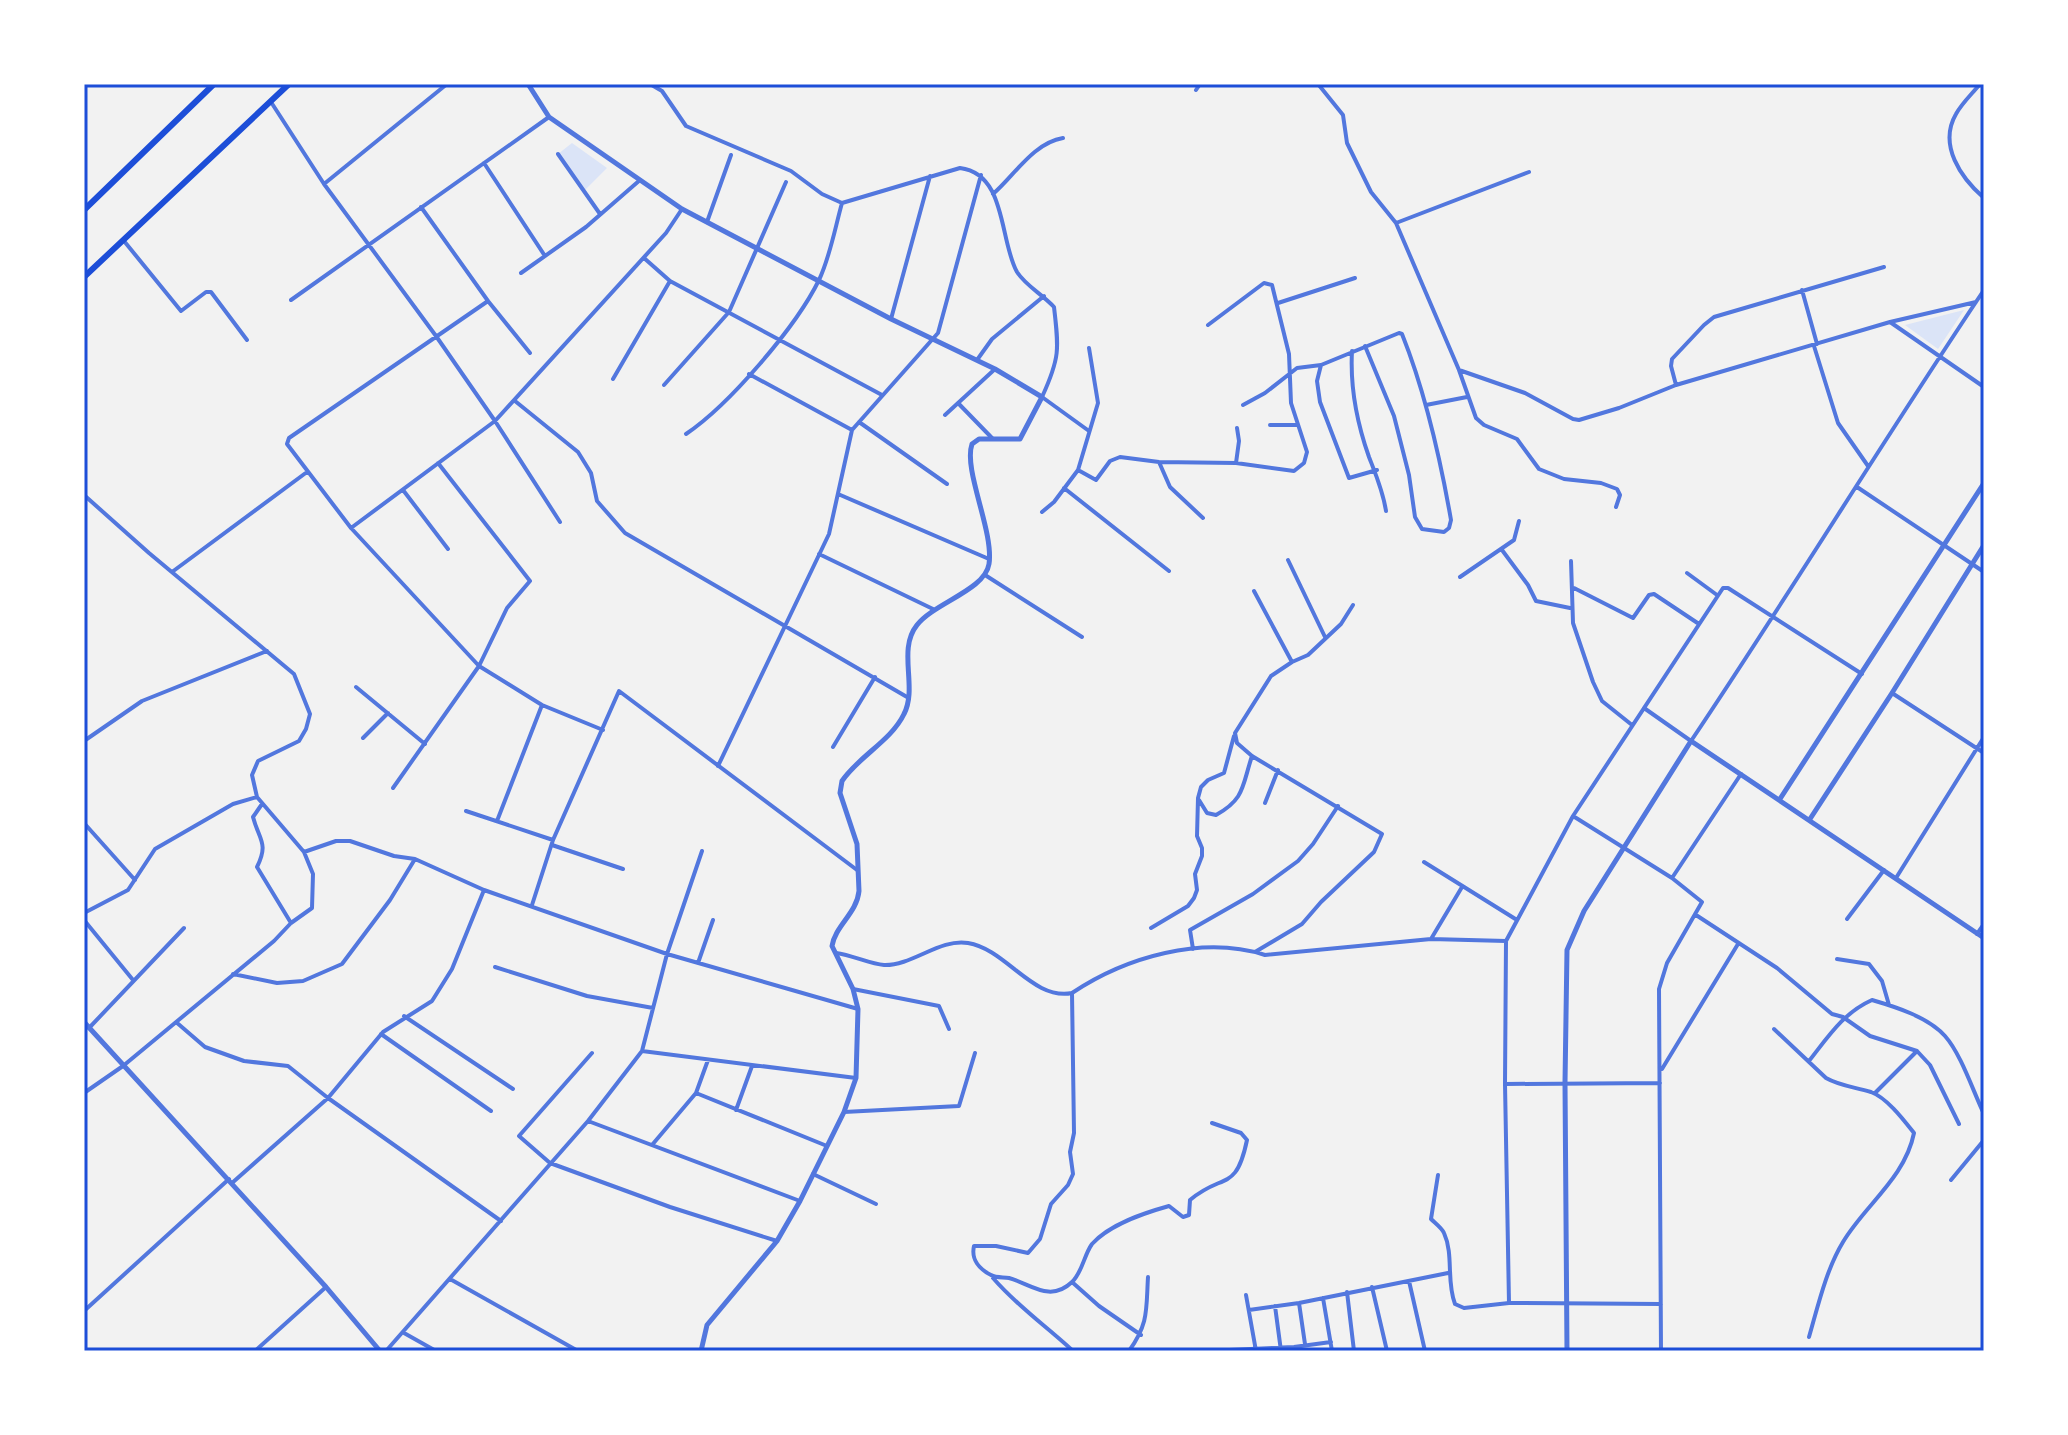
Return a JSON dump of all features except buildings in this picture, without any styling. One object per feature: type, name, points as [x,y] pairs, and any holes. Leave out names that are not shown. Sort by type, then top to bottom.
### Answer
[{"type":"main road","points":[[84,210],[214,84]]},
{"type":"main road","points":[[84,277],[289,84]]},
{"type":"street","points":[[324,184],[447,84]]},
{"type":"street","points":[[528,84],[549,117],[682,209],[891,319],[995,369],[1042,397],[1089,431]]},
{"type":"street","points":[[650,84],[662,91],[686,126],[791,171],[822,194],[842,203],[960,168],[974,170],[993,194],[1015,268],[1023,281],[1054,307],[1058,338],[1056,365],[1020,439],[974,441],[969,451],[989,559],[985,575],[933,609],[915,627],[909,641],[905,713],[842,781],[840,793],[857,844],[858,899],[833,941],[858,1009],[856,1078],[844,1112],[800,1201],[777,1241],[707,1325],[701,1351]]},
{"type":"street","points":[[1196,90],[1200,84]]},
{"type":"street","points":[[1318,84],[1343,115],[1347,143],[1371,192],[1396,223],[1459,370],[1476,418],[1484,425],[1517,439],[1539,469],[1564,479],[1601,483],[1617,489],[1620,495],[1616,507]]},
{"type":"street","points":[[1980,84],[1954,117],[1949,135],[1950,150],[1957,168],[1984,198]]},
{"type":"street","points":[[271,102],[324,184],[495,421],[560,522]]},
{"type":"street","points":[[291,300],[549,117]]},
{"type":"street","points":[[993,194],[1037,151],[1063,138]]},
{"type":"street","points":[[558,154],[601,215]]},
{"type":"street","points":[[707,222],[731,155]]},
{"type":"street","points":[[484,163],[545,256]]},
{"type":"street","points":[[1396,223],[1529,172]]},
{"type":"street","points":[[718,766],[829,534],[852,430],[938,333],[981,175]]},
{"type":"street","points":[[891,319],[930,176]]},
{"type":"street","points":[[521,273],[601,215],[640,180]]},
{"type":"street","points":[[664,385],[729,312],[786,182]]},
{"type":"street","points":[[686,434],[710,414],[780,340],[820,279],[842,203]]},
{"type":"street","points":[[421,207],[488,301],[530,353]]},
{"type":"street","points":[[351,528],[495,421],[644,258],[682,209]]},
{"type":"street","points":[[124,241],[181,311],[206,292],[211,292],[247,340]]},
{"type":"street","points":[[644,258],[670,281],[882,395]]},
{"type":"street","points":[[1676,385],[1672,359],[1714,317],[1884,267]]},
{"type":"street","points":[[1278,303],[1355,278]]},
{"type":"street","points":[[613,379],[670,281]]},
{"type":"street","points":[[1078,470],[1096,480],[1110,461],[1116,458],[1236,463],[1298,470],[1307,452],[1291,403],[1289,354],[1272,285],[1266,282],[1208,325]]},
{"type":"street","points":[[1802,290],[1838,423],[1868,466]]},
{"type":"street","points":[[1567,1351],[1565,1083],[1568,945],[1584,911],[1691,741],[1984,290]]},
{"type":"street","points":[[977,360],[992,339],[1044,296]]},
{"type":"street","points":[[488,301],[289,438],[289,450],[351,528],[479,666],[542,705],[603,730]]},
{"type":"street","points":[[1459,370],[1525,393],[1579,420],[1676,385],[1890,322],[1976,302]]},
{"type":"street","points":[[1890,322],[1984,387]]},
{"type":"street","points":[[1243,405],[1297,368],[1321,365],[1365,346],[1402,334],[1441,462],[1451,520],[1444,532],[1422,529],[1415,517],[1409,475],[1397,428],[1365,346]]},
{"type":"street","points":[[1042,512],[1078,470],[1099,399],[1089,348]]},
{"type":"street","points":[[1352,351],[1353,398],[1369,454],[1377,470],[1386,511]]},
{"type":"street","points":[[1321,365],[1317,381],[1319,397],[1349,478],[1377,470]]},
{"type":"street","points":[[945,415],[995,369]]},
{"type":"street","points":[[749,374],[852,430]]},
{"type":"street","points":[[1426,405],[1467,397]]},
{"type":"street","points":[[515,401],[578,452],[591,473],[597,501],[625,533],[907,697]]},
{"type":"street","points":[[958,403],[992,438]]},
{"type":"street","points":[[859,422],[947,484]]},
{"type":"street","points":[[1270,425],[1297,425]]},
{"type":"street","points":[[1236,463],[1237,428]]},
{"type":"street","points":[[1159,462],[1170,487],[1203,518]]},
{"type":"street","points":[[393,788],[479,666],[507,608],[530,581],[438,463]]},
{"type":"street","points":[[172,572],[307,472]]},
{"type":"street","points":[[1780,799],[1984,483]]},
{"type":"street","points":[[1857,487],[1984,572]]},
{"type":"street","points":[[1064,488],[1169,571]]},
{"type":"street","points":[[403,490],[448,549]]},
{"type":"street","points":[[838,494],[989,559]]},
{"type":"street","points":[[84,495],[294,674],[310,714],[306,729],[299,741],[258,761],[252,775],[257,797],[304,852],[313,874],[312,908],[123,1066],[84,1093]]},
{"type":"street","points":[[1460,577],[1514,540],[1519,521]]},
{"type":"street","points":[[1810,819],[1984,545]]},
{"type":"street","points":[[1502,550],[1536,601],[1570,608]]},
{"type":"street","points":[[819,554],[933,609]]},
{"type":"street","points":[[1288,560],[1325,637]]},
{"type":"street","points":[[1571,561],[1574,588],[1570,608],[1593,682],[1602,701],[1632,725]]},
{"type":"street","points":[[1687,573],[1717,595]]},
{"type":"street","points":[[985,575],[1082,637]]},
{"type":"street","points":[[1574,588],[1633,618],[1649,595],[1654,594],[1699,624]]},
{"type":"street","points":[[1509,1303],[1506,941],[1573,816],[1723,588],[1775,616],[1862,674]]},
{"type":"street","points":[[1254,591],[1292,662]]},
{"type":"street","points":[[1151,928],[1188,906],[1197,890],[1195,874],[1202,856],[1197,836],[1201,787],[1224,773],[1235,733],[1271,676],[1308,655],[1341,624],[1353,605]]},
{"type":"street","points":[[84,741],[142,701],[267,651]]},
{"type":"street","points":[[833,747],[875,677]]},
{"type":"street","points":[[356,687],[425,744]]},
{"type":"street","points":[[532,905],[553,843],[619,691],[857,870]]},
{"type":"street","points":[[1892,693],[1984,753]]},
{"type":"street","points":[[497,821],[542,705]]},
{"type":"street","points":[[1644,708],[1984,938]]},
{"type":"street","points":[[363,738],[388,713]]},
{"type":"street","points":[[1235,733],[1237,743],[1252,756],[1382,834],[1374,852],[1302,924],[1255,952]]},
{"type":"street","points":[[1896,878],[1984,737]]},
{"type":"street","points":[[1198,798],[1207,813],[1216,815],[1231,807],[1238,800],[1252,756]]},
{"type":"street","points":[[1265,803],[1278,770]]},
{"type":"street","points":[[1672,878],[1741,774]]},
{"type":"street","points":[[84,913],[128,890],[155,849],[233,804],[257,797]]},
{"type":"street","points":[[262,804],[253,817],[264,843],[257,867],[291,923]]},
{"type":"street","points":[[1193,949],[1190,930],[1253,894],[1298,861],[1338,806]]},
{"type":"street","points":[[466,811],[623,869]]},
{"type":"street","points":[[1573,816],[1672,878],[1701,901],[1667,963],[1659,989],[1661,1351]]},
{"type":"street","points":[[84,823],[135,880]]},
{"type":"street","points":[[304,852],[336,841],[350,841],[394,856],[415,859],[484,890],[667,954],[858,1009]]},
{"type":"street","points":[[84,1022],[383,1351],[404,1333],[588,1121],[642,1051],[667,954],[702,851]]},
{"type":"street","points":[[233,974],[277,983],[303,981],[342,964],[390,900],[415,859]]},
{"type":"street","points":[[1424,862],[1517,920]]},
{"type":"street","points":[[1847,919],[1884,870]]},
{"type":"street","points":[[1431,939],[1462,887]]},
{"type":"street","points":[[84,1311],[328,1098],[381,1034],[404,1016],[432,1001],[445,979],[484,890]]},
{"type":"street","points":[[1696,915],[1777,968],[1832,1014],[1843,1017],[1870,1036],[1917,1051],[1930,1065],[1959,1124]]},
{"type":"street","points":[[84,920],[133,980]]},
{"type":"street","points":[[698,963],[713,920]]},
{"type":"street","points":[[1977,934],[1984,924]]},
{"type":"street","points":[[89,1028],[184,928]]},
{"type":"street","points":[[835,953],[884,965],[965,942],[983,947],[1047,991],[1062,995],[1072,993],[1133,962],[1193,949],[1222,946],[1265,955],[1431,939],[1506,941]]},
{"type":"street","points":[[1660,1071],[1739,943]]},
{"type":"street","points":[[1837,959],[1869,964],[1882,981],[1889,1005]]},
{"type":"street","points":[[495,967],[587,996],[653,1008]]},
{"type":"street","points":[[853,989],[939,1006],[949,1029]]},
{"type":"street","points":[[1072,993],[1074,1133],[1070,1152],[1073,1174],[1068,1185],[1051,1204],[1040,1239],[1028,1253],[996,1246],[974,1246],[972,1254],[976,1263],[1017,1305],[1073,1351]]},
{"type":"street","points":[[1809,1061],[1843,1017],[1872,1000],[1889,1005],[1929,1023],[1946,1036],[1984,1114]]},
{"type":"street","points":[[404,1016],[513,1089]]},
{"type":"street","points":[[176,1022],[205,1047],[244,1061],[288,1066],[501,1221]]},
{"type":"street","points":[[1774,1029],[1826,1078],[1836,1084],[1875,1093],[1903,1118],[1914,1133],[1911,1147],[1899,1170],[1843,1243],[1809,1337]]},
{"type":"street","points":[[381,1034],[491,1111]]},
{"type":"street","points":[[642,1051],[856,1078]]},
{"type":"street","points":[[1875,1093],[1917,1051]]},
{"type":"street","points":[[592,1053],[519,1136],[550,1163],[670,1207],[777,1241]]},
{"type":"street","points":[[844,1112],[959,1106],[975,1053]]},
{"type":"street","points":[[652,1145],[696,1093],[708,1060]]},
{"type":"street","points":[[736,1110],[752,1066]]},
{"type":"street","points":[[1505,1084],[1660,1083]]},
{"type":"street","points":[[696,1093],[827,1146]]},
{"type":"street","points":[[588,1121],[800,1201]]},
{"type":"street","points":[[992,1276],[1010,1278],[1040,1293],[1056,1291],[1072,1282],[1091,1246],[1108,1231],[1169,1206],[1183,1217],[1189,1215],[1190,1200],[1204,1188],[1227,1181],[1237,1172],[1247,1140],[1241,1133],[1212,1123]]},
{"type":"street","points":[[1951,1180],[1984,1140]]},
{"type":"street","points":[[813,1174],[876,1204]]},
{"type":"street","points":[[1438,1175],[1431,1219],[1444,1232],[1455,1304],[1464,1308],[1509,1303],[1661,1304]]},
{"type":"street","points":[[1249,1310],[1448,1273]]},
{"type":"street","points":[[1129,1351],[1141,1335],[1145,1322],[1148,1277]]},
{"type":"street","points":[[450,1279],[578,1351]]},
{"type":"street","points":[[1409,1281],[1425,1351]]},
{"type":"street","points":[[1072,1282],[1099,1306],[1141,1335]]},
{"type":"street","points":[[255,1351],[326,1287]]},
{"type":"street","points":[[1372,1287],[1387,1351]]},
{"type":"street","points":[[1347,1292],[1354,1351]]},
{"type":"street","points":[[1246,1295],[1256,1350]]},
{"type":"street","points":[[1323,1298],[1332,1351]]},
{"type":"street","points":[[1299,1303],[1306,1348]]},
{"type":"street","points":[[1274,1305],[1281,1350]]},
{"type":"street","points":[[404,1333],[436,1351]]},
{"type":"street","points":[[1208,1351],[1281,1350],[1331,1342]]},
{"type":"shaded area","points":[[572,143],[607,168],[584,191],[558,154]]},
{"type":"shaded area","points":[[1964,310],[1938,349],[1905,325]]}]
